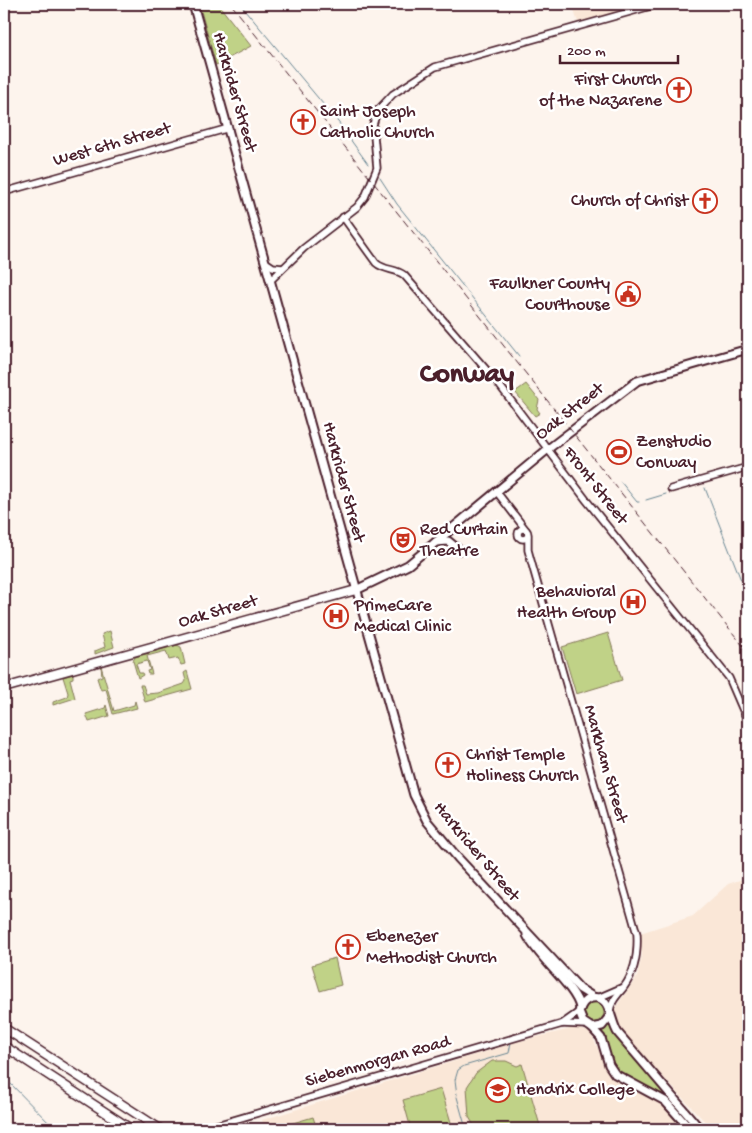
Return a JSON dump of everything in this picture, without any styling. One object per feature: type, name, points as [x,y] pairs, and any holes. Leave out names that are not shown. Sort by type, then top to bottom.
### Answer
[{"type":"highway","name":"Oak Street","points":[[4,688],[356,590]]},
{"type":"highway","points":[[4,1028],[160,1129]]},
{"type":"highway","points":[[4,1046],[131,1129]]},
{"type":"main road","name":"Harkrider Street","points":[[193,4],[267,262],[409,780],[422,813],[458,858],[527,934],[544,960],[576,997],[579,1010]]},
{"type":"main road","name":"Oak Street","points":[[356,590],[404,568],[548,449],[637,381],[748,349]]},
{"type":"main road","points":[[431,545],[446,540],[459,550]]},
{"type":"main road","name":"Harkrider Street","points":[[527,934],[537,941],[580,989],[596,998]]},
{"type":"main road","points":[[690,1129],[666,1100],[615,1074],[609,1065],[600,1038],[580,1018],[579,1010],[586,1000],[596,998],[606,1002],[618,1033],[700,1129]]},
{"type":"main road","points":[[589,1026],[602,1026],[610,1013]]},
{"type":"street","points":[[272,280],[282,268],[366,197],[378,168],[373,125],[377,111],[393,94],[424,72],[435,67],[658,4]]},
{"type":"street","name":"West 6th Street","points":[[4,192],[229,128]]},
{"type":"street","name":"Front Street","points":[[343,218],[376,263],[383,269],[397,271],[404,275],[504,390],[548,449],[729,678],[748,722]]},
{"type":"street","points":[[267,262],[273,267],[282,268]]},
{"type":"street","points":[[671,489],[748,468]]},
{"type":"street","points":[[496,492],[527,533]]},
{"type":"street","points":[[521,523],[519,531],[527,533]]},
{"type":"street","name":"Markham Street","points":[[519,531],[518,536],[528,550]]},
{"type":"street","points":[[521,539],[527,533]]},
{"type":"street","name":"Markham Street","points":[[527,533],[528,550],[637,934],[635,960],[625,985],[612,1004],[610,1013]]},
{"type":"street","points":[[596,998],[625,985]]},
{"type":"street","name":"Siebenmorgan Road","points":[[562,1024],[579,1010]]},
{"type":"street","name":"Siebenmorgan Road","points":[[203,1129],[562,1024],[589,1026]]},
{"type":"shaded area","points":[[572,4],[658,4],[579,26]]},
{"type":"shaded area","name":"Hendrix College","points":[[748,877],[748,1129],[712,1129],[620,1032],[613,1011],[637,977],[642,955],[637,934],[693,916],[728,884]]},
{"type":"shaded area","name":"Hendrix College","points":[[575,1028],[590,1032],[612,1078],[662,1102],[686,1129],[265,1129],[262,1120],[520,1041]]},
{"type":"green space","points":[[199,4],[218,4],[251,46],[216,65]]},
{"type":"green space","points":[[526,384],[539,400],[537,409],[540,413],[535,416],[515,392]]},
{"type":"green space","points":[[110,631],[114,647],[95,654],[95,651],[105,647],[102,634]]},
{"type":"green space","points":[[608,633],[622,680],[576,694],[562,647]]},
{"type":"green space","points":[[177,645],[181,647],[185,664],[181,665],[178,658],[169,660],[166,651],[147,656],[152,674],[148,674],[147,671],[150,670],[147,661],[136,664],[139,673],[143,675],[138,678],[133,661],[135,657]]},
{"type":"green space","points":[[101,666],[114,711],[134,705],[135,701],[137,708],[113,714],[106,689],[101,690],[97,678],[102,676]]},
{"type":"green space","points":[[187,671],[192,689],[145,702],[140,685],[143,685],[146,694],[158,693],[184,684],[186,681],[184,673]]},
{"type":"green space","points":[[73,674],[73,678],[70,679],[75,698],[53,705],[53,702],[67,697],[68,693],[63,677]]},
{"type":"green space","points":[[106,705],[109,716],[89,722],[86,714],[105,708]]},
{"type":"green space","points":[[335,958],[341,985],[320,991],[312,965]]},
{"type":"green space","points":[[590,1002],[598,1002],[604,1008],[604,1016],[598,1022],[590,1022],[584,1016],[584,1008]]},
{"type":"green space","points":[[609,1024],[698,1129],[694,1129],[667,1099],[617,1071],[612,1064],[599,1030]]},
{"type":"green space","points":[[492,1061],[506,1061],[517,1066],[522,1064],[541,1129],[476,1129],[469,1117],[467,1087],[476,1073]]},
{"type":"green space","points":[[441,1089],[453,1129],[411,1129],[403,1100]]},
{"type":"green space","points":[[313,1117],[317,1129],[283,1129],[283,1126]]},
{"type":"waterway","points":[[240,4],[343,128]]},
{"type":"waterway","points":[[347,135],[368,164]]},
{"type":"waterway","points":[[380,178],[397,204],[519,356]]},
{"type":"waterway","points":[[620,481],[639,502]]},
{"type":"waterway","points":[[705,488],[741,580],[748,581]]},
{"type":"waterway","points":[[646,500],[666,494]]},
{"type":"waterway","points":[[457,1095],[455,1080],[458,1070],[464,1066],[509,1053],[511,1042]]},
{"type":"waterway","points":[[4,1077],[55,1129]]},
{"type":"waterway","points":[[457,1097],[466,1129]]},
{"type":"railway","points":[[231,4],[748,652]]},
{"type":"place","name":"First Church of the Nazarene","points":[[679,90]]},
{"type":"place","name":"Saint Joseph Catholic Church","points":[[303,122]]},
{"type":"place","name":"Church of Christ","points":[[705,201]]},
{"type":"place","name":"Faulkner County Courthouse","points":[[628,294]]},
{"type":"place","name":"Zenstudio Conway","points":[[619,452]]},
{"type":"place","name":"Red Curtain Theatre","points":[[403,540]]},
{"type":"place","name":"Behavioral Health Group","points":[[633,602]]},
{"type":"place","name":"PrimeCare Medical Clinic","points":[[336,616]]},
{"type":"place","name":"Christ Temple Holiness Church","points":[[448,765]]},
{"type":"place","name":"Ebenezer Methodist Church","points":[[348,947]]},
{"type":"place","name":"Hendrix College","points":[[498,1090]]},
{"type":"district","name":"Conway","points":[[467,375]]}]
